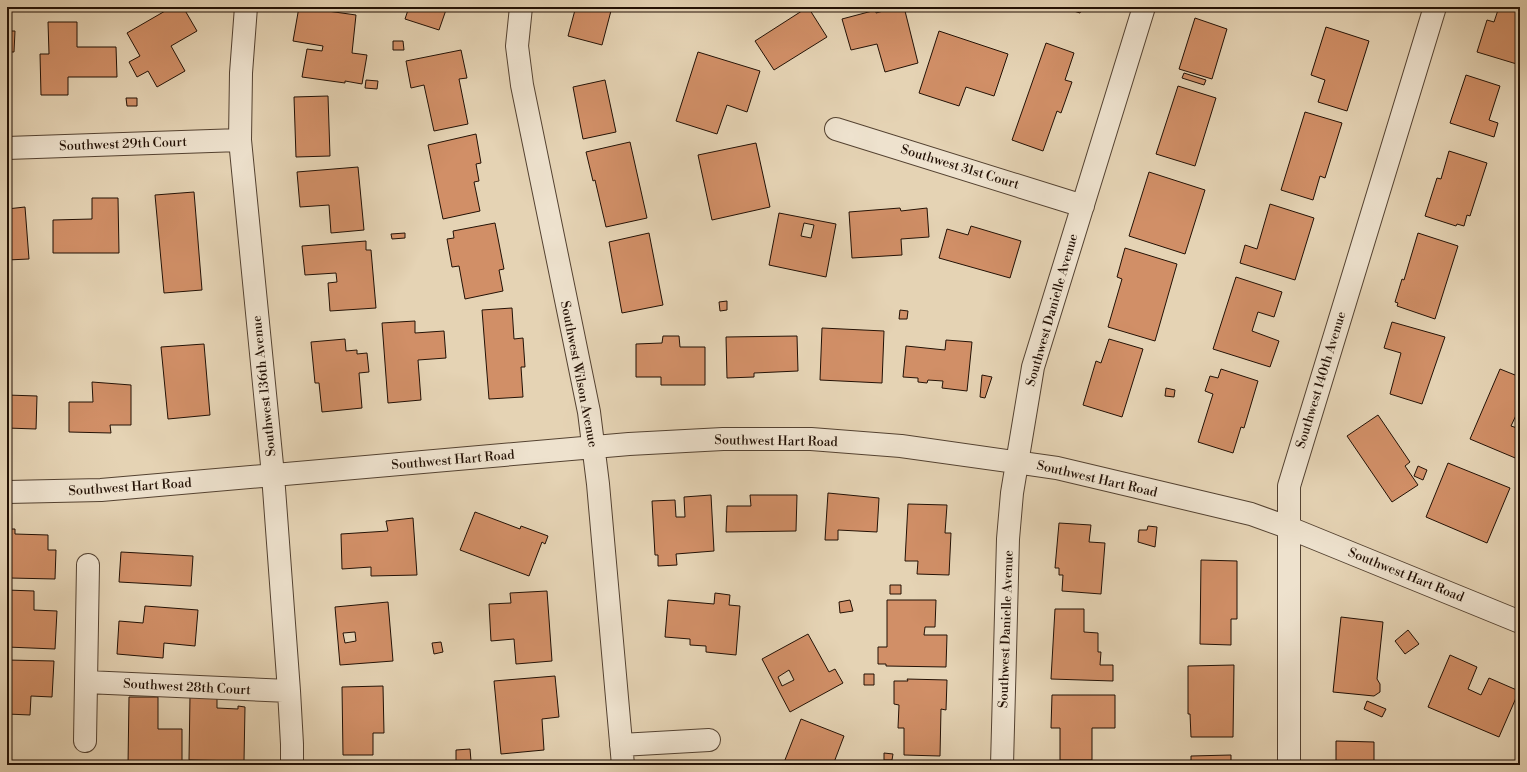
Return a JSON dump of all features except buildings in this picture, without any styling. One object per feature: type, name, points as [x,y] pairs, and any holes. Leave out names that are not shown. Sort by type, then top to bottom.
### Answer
[{"type":"street","name":"Southwest 136th Avenue","points":[[246,7],[241,73],[240,140],[273,475],[289,691],[292,765]]},
{"type":"street","name":"Southwest Wilson Avenue","points":[[521,7],[517,46],[522,84],[589,412],[622,755],[709,740]]},
{"type":"street","name":"Southwest Danielle Avenue","points":[[1002,765],[1008,539],[1017,462],[1033,367],[1144,7]]},
{"type":"street","name":"Southwest 140th Avenue","points":[[1289,765],[1287,527],[1289,486],[1435,7]]},
{"type":"street","name":"Southwest 31st Court","points":[[836,129],[1083,206]]},
{"type":"street","name":"Southwest 29th Court","points":[[7,148],[240,140]]},
{"type":"street","name":"Southwest Hart Road","points":[[7,492],[101,490],[593,447],[723,439],[811,439],[901,446],[1057,468],[1243,512],[1287,527],[1519,619]]},
{"type":"street","points":[[85,741],[88,565]]},
{"type":"street","name":"Southwest 28th Court","points":[[86,682],[289,691]]}]
